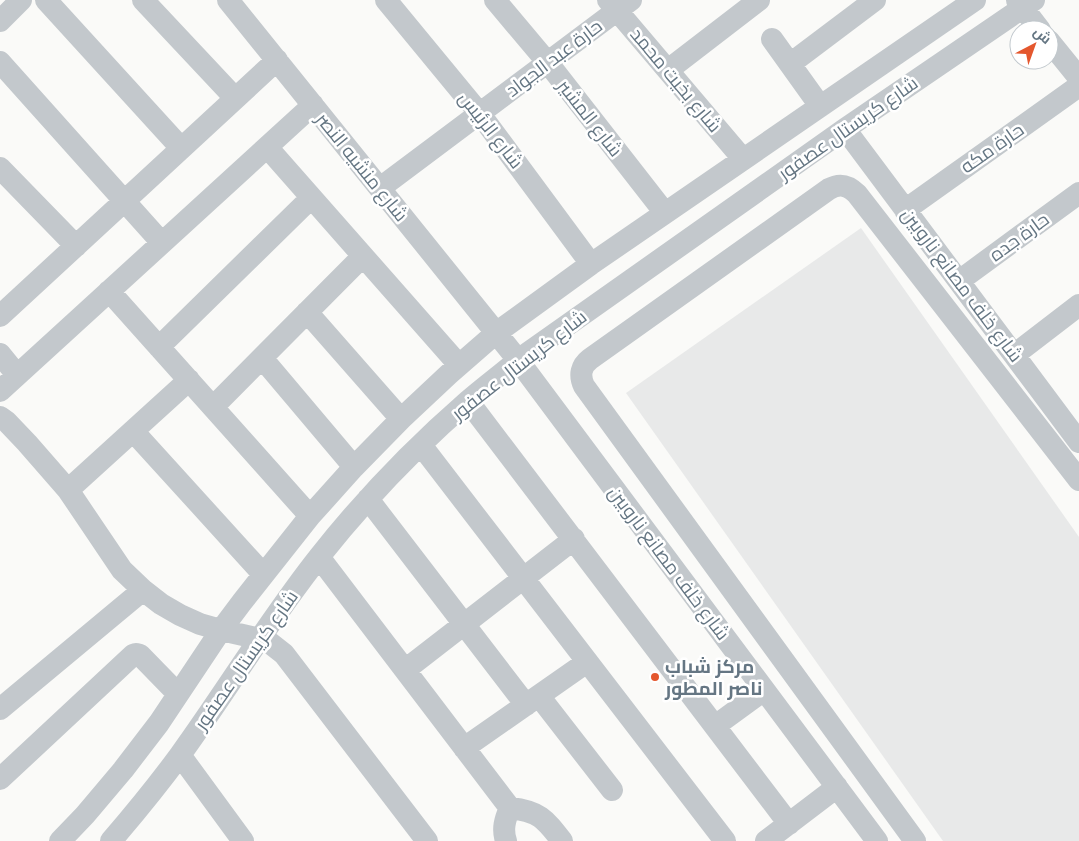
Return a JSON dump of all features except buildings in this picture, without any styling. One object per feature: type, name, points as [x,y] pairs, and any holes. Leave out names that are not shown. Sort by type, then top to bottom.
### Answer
[{"type":"street","points":[[0,21],[21,0]]},
{"type":"street","points":[[46,0],[181,148]]},
{"type":"street","points":[[143,0],[235,98]]},
{"type":"street","name":"شارع منشيه النصر","points":[[230,0],[496,333]]},
{"type":"street","name":"شارع الرئيس","points":[[386,0],[480,114],[592,264]]},
{"type":"street","name":"شارع المشير","points":[[495,0],[548,63],[665,214]]},
{"type":"street","points":[[668,70],[760,0]]},
{"type":"street","points":[[790,64],[875,0]]},
{"type":"street","name":"شارع كريستال عصفور","points":[[60,841],[123,770],[159,722],[221,630],[310,516],[401,419],[459,365],[496,333],[592,264],[975,0]]},
{"type":"street","name":"حارة عبد الجواد","points":[[380,188],[548,63],[619,3]]},
{"type":"street","name":"شارع بخيت محمد","points":[[619,3],[668,70],[743,159]]},
{"type":"street","points":[[1024,3],[1034,20]]},
{"type":"street","name":"شارع كريستال عصفور","points":[[111,841],[140,808],[180,755],[288,597],[319,557],[368,499],[421,444],[468,401],[518,360],[1024,3]]},
{"type":"street","points":[[772,39],[820,106]]},
{"type":"street","points":[[1059,53],[1079,78]]},
{"type":"street","points":[[0,316],[277,60]]},
{"type":"street","points":[[0,62],[162,243]]},
{"type":"street","name":"حارة مكه","points":[[905,210],[1079,86]]},
{"type":"street","points":[[0,391],[313,105]]},
{"type":"street","name":"شارع خلف مصانع ناروبين","points":[[845,129],[1014,355],[1076,430]]},
{"type":"street","points":[[267,147],[459,365]]},
{"type":"street","points":[[0,168],[76,246]]},
{"type":"street","points":[[915,841],[584,386],[581,374],[582,368],[590,359],[829,189],[835,186],[847,186],[857,194],[1079,480]]},
{"type":"street","name":"حارة جده","points":[[959,281],[1079,193]]},
{"type":"street","points":[[159,347],[311,198]]},
{"type":"street","points":[[213,407],[363,256]]},
{"type":"street","points":[[110,291],[310,516]]},
{"type":"street","points":[[1014,355],[1079,305]]},
{"type":"street","points":[[307,312],[401,419]]},
{"type":"street","name":"شارع خلف مصانع ناروبين","points":[[496,333],[877,841]]},
{"type":"street","points":[[0,354],[17,375]]},
{"type":"street","points":[[262,358],[354,467]]},
{"type":"street","points":[[68,490],[189,380]]},
{"type":"street","points":[[468,401],[789,824]]},
{"type":"street","points":[[0,417],[27,443],[68,490],[122,570],[144,590],[161,604],[180,615],[200,624],[260,639],[270,643],[284,654],[427,841]]},
{"type":"street","points":[[133,431],[263,574]]},
{"type":"street","points":[[421,444],[725,841]]},
{"type":"street","points":[[368,499],[464,624],[612,790]]},
{"type":"street","points":[[405,670],[574,539]]},
{"type":"street","points":[[319,557],[510,808],[539,816],[548,822],[562,841]]},
{"type":"street","points":[[0,709],[144,590]]},
{"type":"street","points":[[0,779],[133,655],[140,655],[178,694]]},
{"type":"street","points":[[464,748],[588,662]]},
{"type":"street","points":[[716,726],[764,690]]},
{"type":"street","points":[[180,755],[244,841]]},
{"type":"street","points":[[766,841],[837,787]]},
{"type":"street","points":[[506,841],[504,827],[510,808]]},
{"type":"shaded area","points":[[861,228],[1079,537],[1079,841],[943,841],[626,393]]},
{"type":"place","name":"مركز شباب ناصر المطور","points":[[655,677]]}]
